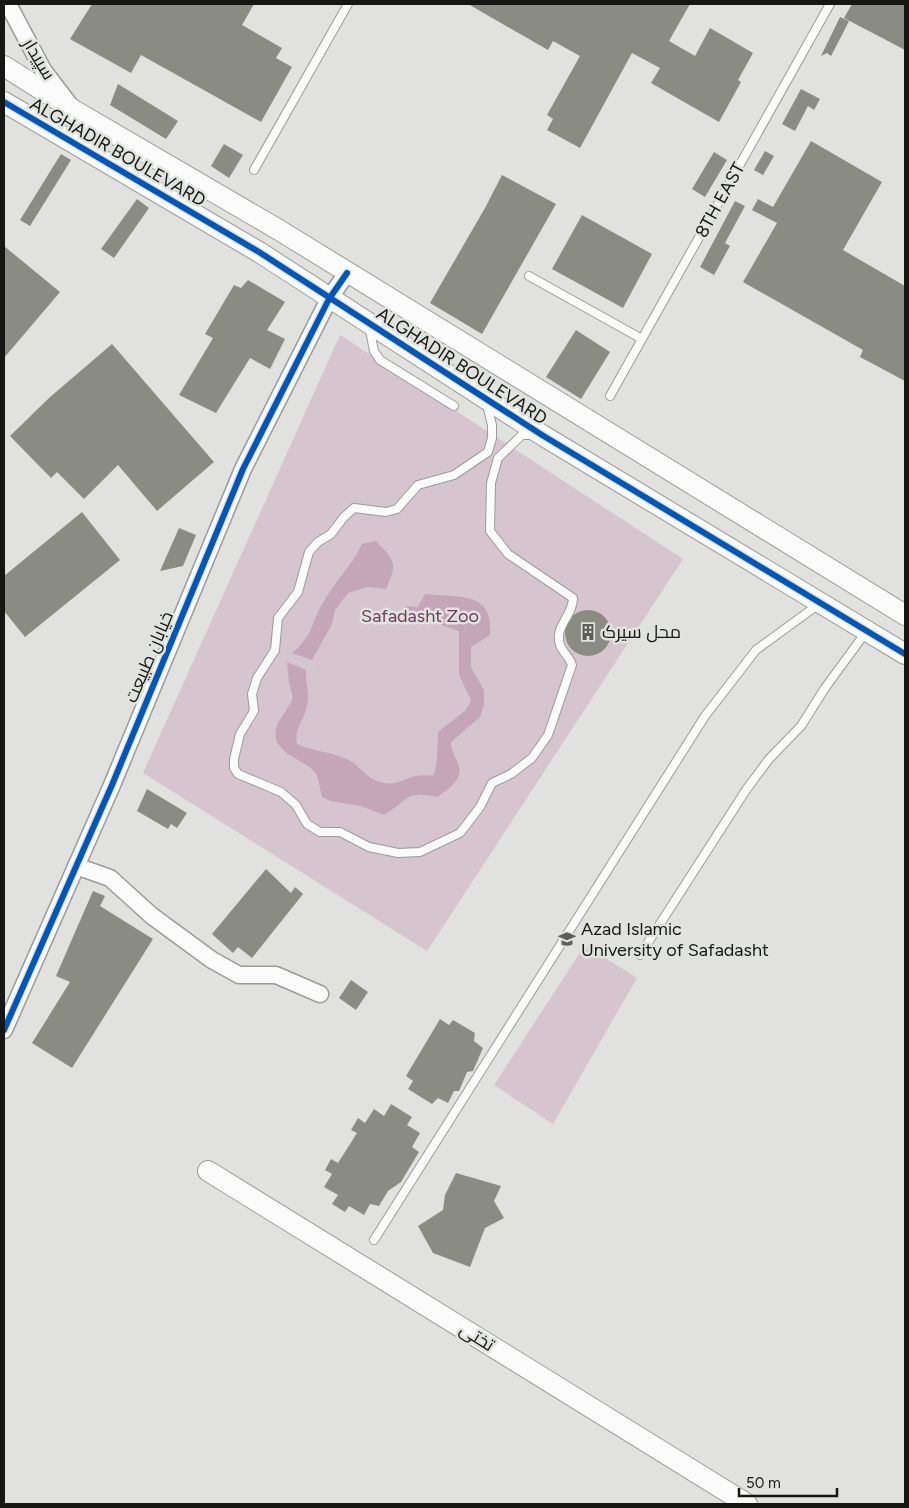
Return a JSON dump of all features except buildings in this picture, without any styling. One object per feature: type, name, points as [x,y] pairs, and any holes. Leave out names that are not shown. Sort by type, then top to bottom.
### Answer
[{"type":"street","name":"سپیدار","points":[[8,4],[43,70],[75,111]]},
{"type":"street","name":"ALGHADIR BOULEVARD","points":[[4,66],[75,111],[279,230],[905,615]]},
{"type":"street","name":"ALGHADIR BOULEVARD","points":[[4,102],[259,252],[542,435],[905,654]]},
{"type":"street","points":[[259,252],[279,230]]},
{"type":"street","name":"خیابان طبیعت","points":[[4,1030],[112,785],[243,469],[330,298],[347,273]]},
{"type":"street","points":[[76,866],[110,878],[152,916],[212,960],[239,974],[276,975],[320,994]]},
{"type":"street","name":"تختی","points":[[208,1171],[747,1504]]},
{"type":"lane","points":[[254,170],[348,4]]},
{"type":"lane","name":"8TH EAST","points":[[610,396],[830,4]]},
{"type":"lane","points":[[529,276],[642,339]]},
{"type":"lane","points":[[369,324],[374,351],[380,360],[454,406]]},
{"type":"lane","points":[[485,399],[492,425],[492,438],[488,452],[454,475],[418,485],[397,509],[386,512],[354,508],[344,517],[331,534],[318,542],[309,552],[298,592],[278,618],[275,650],[257,678],[252,694],[254,711],[240,734],[234,759],[234,768],[238,774],[281,792],[296,805],[307,824],[320,832],[340,832],[369,847],[398,853],[420,852],[460,833],[480,806],[492,783],[511,774],[532,758],[548,735],[572,665],[559,644],[559,630],[573,609],[573,598],[508,554],[490,531],[491,483],[498,458],[522,435],[542,435]]},
{"type":"lane","points":[[374,1240],[705,716],[756,650],[821,602]]},
{"type":"lane","points":[[640,956],[746,790],[769,759],[801,726],[825,688],[867,630]]},
{"type":"path","points":[[275,650],[315,670]]},
{"type":"green space","name":"Safadasht Zoo","points":[[340,335],[683,559],[427,951],[143,773]]},
{"type":"green space","points":[[585,945],[637,978],[553,1124],[494,1085]]},
{"type":"shaded area","points":[[376,541],[393,563],[392,573],[386,589],[368,587],[348,593],[335,610],[332,624],[312,660],[292,653],[308,635],[324,601],[362,544]]},
{"type":"shaded area","points":[[425,594],[471,599],[480,603],[486,610],[490,620],[490,635],[471,647],[471,667],[484,690],[484,705],[480,717],[451,742],[452,751],[460,769],[457,779],[454,784],[437,797],[427,795],[413,796],[384,815],[361,806],[331,801],[322,797],[316,774],[312,769],[283,750],[275,735],[277,725],[293,698],[287,662],[306,670],[307,705],[297,731],[297,744],[346,759],[379,782],[397,782],[415,776],[434,775],[437,759],[438,732],[466,710],[471,700],[459,675],[459,631],[439,624],[421,624],[405,616],[405,606],[418,607]]},
{"type":"cycle path","points":[[4,102],[259,252],[542,435],[905,654]]},
{"type":"cycle path","points":[[4,1030],[112,785],[243,469],[329,299],[347,273]]},
{"type":"place","name":"محل سیرک","points":[[588,632]]},
{"type":"place","name":"Azad Islamic University of Safadasht","points":[[567,939]]}]
